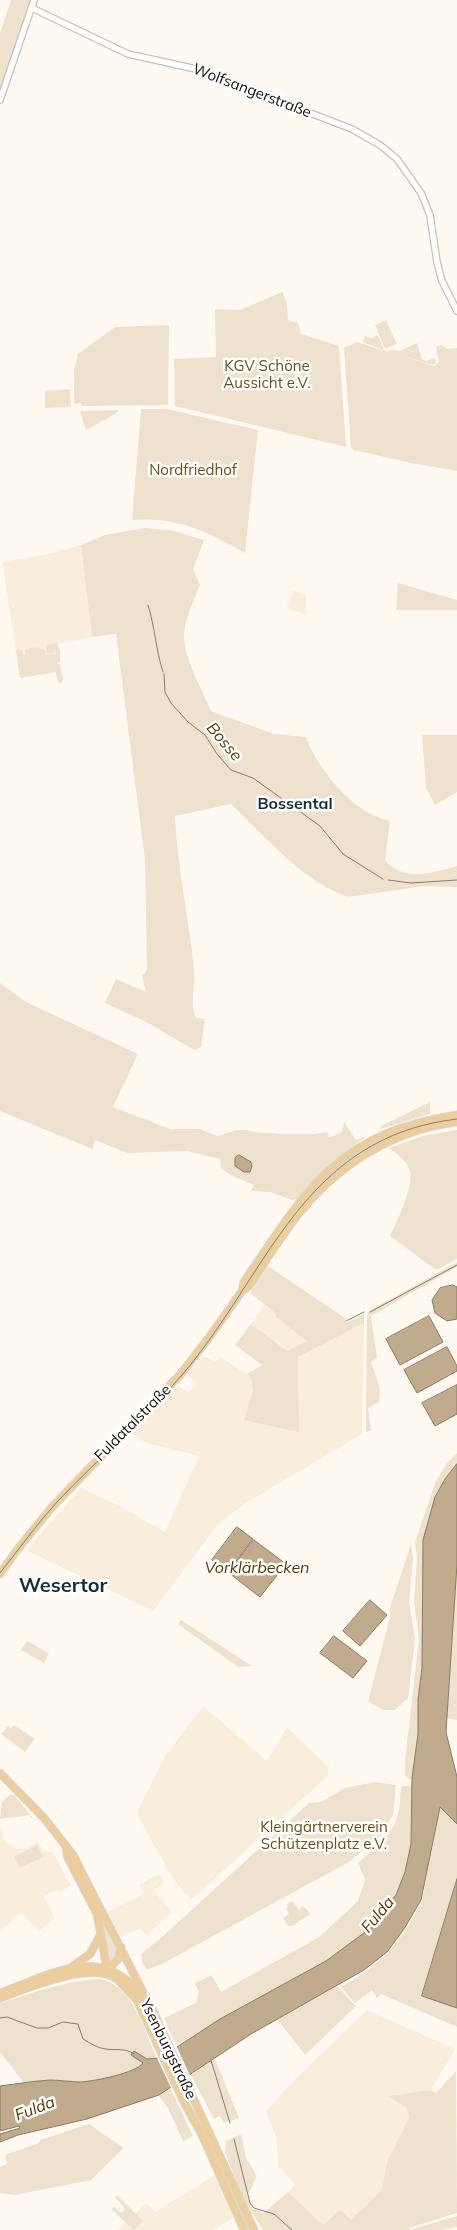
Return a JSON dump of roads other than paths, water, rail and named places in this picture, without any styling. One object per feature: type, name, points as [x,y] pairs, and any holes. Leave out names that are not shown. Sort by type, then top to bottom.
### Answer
[{"type":"main road","name":"Fuldatalstraße","points":[[242,1291],[244,1282],[295,1207],[338,1161],[361,1145],[387,1133],[417,1123],[457,1115]]},
{"type":"main road","name":"Fuldatalstraße","points":[[0,1566],[16,1550],[60,1497],[180,1374],[208,1340],[242,1291],[249,1286],[301,1211],[339,1172],[366,1153],[395,1139],[423,1129],[457,1122]]},
{"type":"main road","name":"Fuldatalstraße","points":[[0,1574],[16,1550]]},
{"type":"main road","points":[[0,1772],[44,1818],[77,1862],[138,1978],[146,2000]]},
{"type":"main road","points":[[66,1848],[68,1858],[97,1914],[107,1971]]},
{"type":"main road","points":[[68,1969],[90,1954],[101,1933]]},
{"type":"main road","points":[[0,1998],[63,1977],[107,1971],[118,1960],[121,1947]]},
{"type":"main road","points":[[0,1992],[68,1969],[89,1966],[107,1971]]},
{"type":"main road","name":"Ysenburgstraße","points":[[107,1971],[137,2000],[184,2102],[209,2141]]},
{"type":"main road","name":"Ysenburgstraße","points":[[107,1971],[124,1977],[146,2000],[192,2098],[209,2141]]},
{"type":"main road","points":[[209,2141],[244,2230]]},
{"type":"main road","points":[[209,2141],[254,2230]]},
{"type":"street","points":[[0,100],[34,0]]},
{"type":"street","name":"Wolfsangerstraße","points":[[32,8],[128,54],[196,69],[352,129],[369,138],[397,159],[411,176],[424,199],[432,224],[437,262],[442,281],[457,311]]},
{"type":"water","points":[[239,1155],[251,1162],[250,1172],[244,1172],[235,1166],[235,1158]]},
{"type":"water","points":[[453,1285],[457,1287],[457,1319],[447,1321],[435,1313],[432,1300],[440,1288]]},
{"type":"water","points":[[429,1316],[443,1342],[400,1365],[386,1339]]},
{"type":"water","points":[[447,1347],[457,1366],[457,1371],[417,1393],[404,1370]]},
{"type":"water","points":[[457,1385],[457,1414],[435,1426],[422,1403]]},
{"type":"water","name":"Fulda","points":[[457,1464],[457,1564],[446,1732],[457,1777],[457,1824],[440,1807],[421,1900],[404,1929],[387,1952],[364,1970],[251,2034],[159,2095],[87,2119],[18,2135],[0,2142],[0,2134],[20,2128],[19,2126],[0,2131],[0,2086],[50,2080],[81,2082],[115,2076],[139,2067],[143,2063],[131,2055],[134,2051],[147,2059],[160,2058],[220,2019],[326,1961],[368,1930],[396,1895],[405,1872],[411,1844],[412,1778],[418,1734],[418,1699],[422,1668],[423,1540],[435,1497],[445,1479]]},
{"type":"water","points":[[237,1527],[253,1539],[228,1572],[212,1560]]},
{"type":"water","name":"Vorklärbecken","points":[[254,1540],[286,1564],[260,1597],[229,1573]]},
{"type":"water","points":[[370,1600],[387,1615],[360,1646],[343,1631]]},
{"type":"water","points":[[334,1636],[367,1661],[353,1678],[320,1653]]},
{"type":"water","points":[[457,1879],[457,2008],[422,1996]]},
{"type":"waterway","name":"Bosse","points":[[148,605],[163,672]]},
{"type":"waterway","name":"Bosse","points":[[164,674],[165,692],[171,703],[188,722],[205,735],[217,754],[231,770],[253,778],[320,826],[343,854],[383,879]]},
{"type":"waterway","name":"Bosse","points":[[388,880],[411,883],[457,880]]},
{"type":"waterway","points":[[370,1312],[457,1265]]},
{"type":"waterway","points":[[346,1321],[364,1312]]},
{"type":"waterway","points":[[0,2018],[7,2017],[37,2028],[48,2028],[63,2022],[78,2024],[83,2039],[91,2044],[110,2050],[123,2050],[134,2054]]},
{"type":"waterway","points":[[211,2060],[230,2123]]},
{"type":"waterway","points":[[234,2139],[250,2203],[254,2208],[274,2214],[292,2230]]},
{"type":"tram line","points":[[0,1573],[57,1502],[152,1408],[182,1375],[294,1216],[325,1181],[361,1152],[404,1131],[457,1119]]},
{"type":"district","name":"Bossental","points":[[295,804]]},
{"type":"district","name":"Wesertor","points":[[63,1586]]},
{"type":"park label","name":"KGV Schöne Aussicht e.V.","points":[[267,374]]},
{"type":"park label","name":"Nordfriedhof","points":[[193,470]]},
{"type":"park label","name":"Kleingärtnerverein Schützenplatz e.V.","points":[[324,1836]]}]
